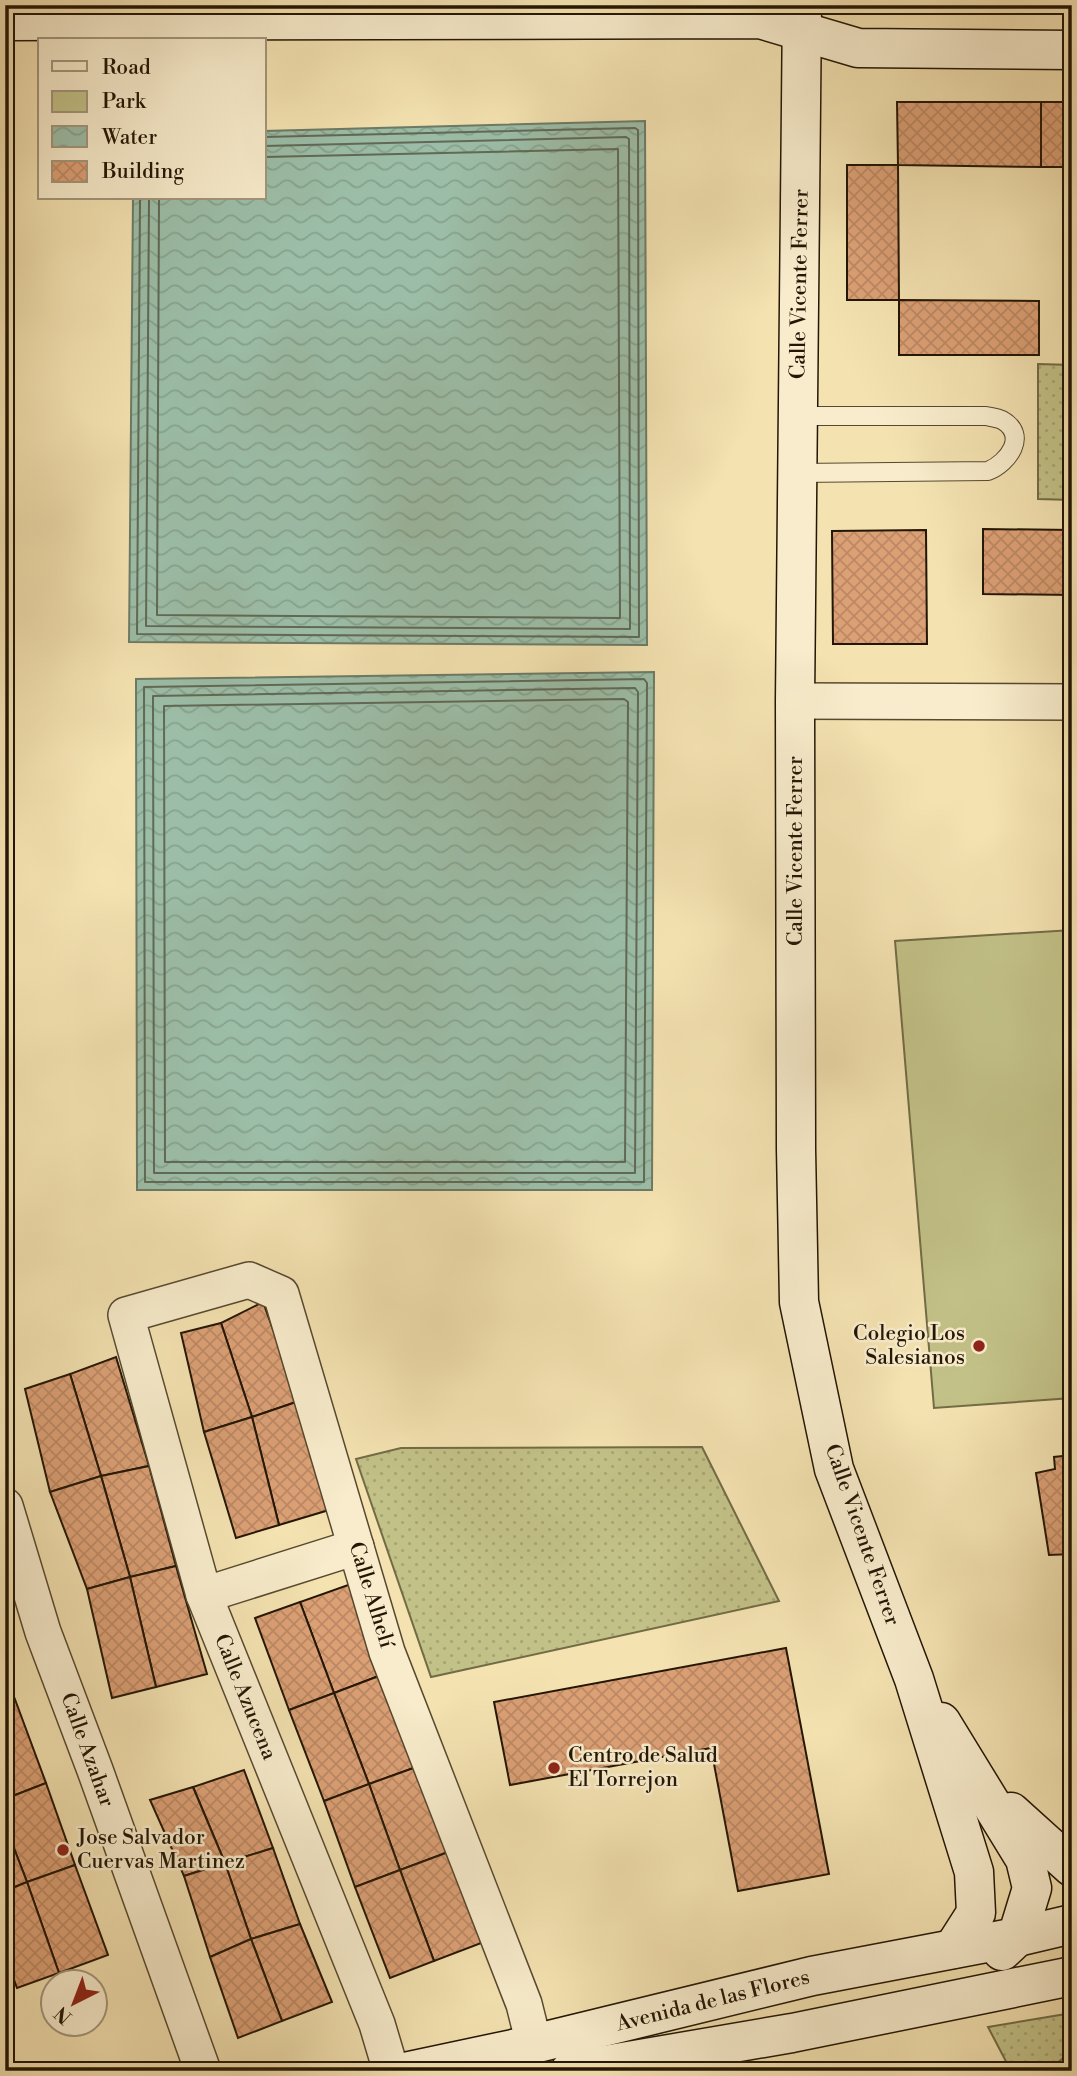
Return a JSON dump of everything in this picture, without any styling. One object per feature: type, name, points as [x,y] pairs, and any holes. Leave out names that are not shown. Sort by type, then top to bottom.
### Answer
[{"type":"street","points":[[5,20],[802,18],[858,48],[1072,50]]},
{"type":"street","name":"Calle Vicente Ferrer","points":[[802,18],[795,701],[799,1302],[834,1469],[914,1679],[974,1872],[976,1913],[953,1949]]},
{"type":"street","points":[[795,701],[1072,702]]},
{"type":"street","name":"Calle Alhelí","points":[[126,1315],[249,1280],[281,1294],[387,1652],[524,2004],[534,2044]]},
{"type":"street","name":"Calle Azucena","points":[[126,1315],[204,1595],[377,2024],[391,2071]]},
{"type":"street","name":"Calle Azahar","points":[[5,1506],[43,1632],[203,2071]]},
{"type":"street","points":[[204,1595],[356,1547]]},
{"type":"street","name":"Calle Vicente Ferrer","points":[[914,1679],[1025,1859],[1032,1888],[1017,1937]]},
{"type":"street","name":"Calle Vicente Ferrer","points":[[979,1783],[1072,1867]]},
{"type":"street","name":"Calle Vicente Ferrer","points":[[974,1872],[1017,1937]]},
{"type":"street","name":"Avenida de las Flores","points":[[409,2071],[534,2044],[812,1976],[1072,1924]]},
{"type":"street","name":"Avenida de las Flores","points":[[1017,1937],[1057,1945],[1072,1942]]},
{"type":"street","name":"Avenida de las Flores","points":[[863,2019],[884,1983],[994,1959],[1017,1937]]},
{"type":"street","name":"Avenida de las Flores","points":[[570,2071],[792,2033],[1072,1976]]},
{"type":"lane","points":[[798,473],[988,471],[999,467],[1016,442],[1013,430],[1002,420],[986,416],[799,416]]},
{"type":"green space","points":[[1038,364],[1072,365],[1072,500],[1038,499]]},
{"type":"green space","points":[[1072,930],[1072,1398],[934,1408],[895,941]]},
{"type":"green space","points":[[702,1447],[779,1601],[431,1677],[356,1459],[401,1448]]},
{"type":"green space","points":[[1072,2013],[1072,2051],[1047,2071],[1011,2071],[988,2027]]},
{"type":"water","points":[[645,121],[647,645],[129,642],[133,200],[266,200],[266,131]]},
{"type":"water","points":[[654,672],[652,1190],[137,1190],[136,679]]},
{"type":"building","points":[[897,102],[1041,102],[1041,167],[898,165]]},
{"type":"building","points":[[1041,102],[1072,102],[1072,167],[1041,167]]},
{"type":"building","points":[[847,165],[898,165],[899,300],[847,300]]},
{"type":"building","points":[[899,300],[1039,301],[1039,355],[899,355]]},
{"type":"building","points":[[1067,304],[1072,304],[1072,365],[1066,365]]},
{"type":"building","points":[[983,529],[1072,530],[1072,595],[983,594]]},
{"type":"building","points":[[926,530],[927,644],[833,644],[832,531]]},
{"type":"building","points":[[263,1302],[299,1401],[252,1417],[221,1323]]},
{"type":"building","points":[[221,1323],[252,1417],[204,1432],[181,1333]]},
{"type":"building","points":[[116,1357],[149,1466],[101,1476],[70,1374]]},
{"type":"building","points":[[70,1374],[101,1476],[50,1492],[25,1389]]},
{"type":"building","points":[[299,1401],[329,1510],[279,1525],[252,1417]]},
{"type":"building","points":[[252,1417],[279,1525],[236,1538],[204,1432]]},
{"type":"building","points":[[1072,1455],[1072,1554],[1049,1555],[1036,1473],[1055,1469],[1054,1457]]},
{"type":"building","points":[[149,1466],[176,1566],[130,1577],[101,1476]]},
{"type":"building","points":[[101,1476],[130,1577],[87,1589],[50,1492]]},
{"type":"building","points":[[1067,1555],[1072,1555],[1072,1603]]},
{"type":"building","points":[[176,1566],[207,1674],[156,1687],[130,1577]]},
{"type":"building","points":[[130,1577],[156,1687],[112,1698],[87,1589]]},
{"type":"building","points":[[351,1584],[384,1674],[334,1693],[300,1602]]},
{"type":"building","points":[[300,1602],[334,1693],[289,1710],[255,1618]]},
{"type":"building","name":"Centro de Salud El Torrejon","points":[[786,1648],[829,1874],[738,1891],[711,1748],[510,1785],[494,1702]]},
{"type":"building","points":[[384,1674],[419,1766],[369,1784],[334,1693]]},
{"type":"building","points":[[334,1693],[369,1784],[324,1801],[289,1710]]},
{"type":"building","points":[[13,1694],[46,1783],[5,1799],[5,1697]]},
{"type":"building","points":[[419,1766],[451,1851],[400,1870],[369,1784]]},
{"type":"building","points":[[244,1770],[273,1848],[225,1863],[193,1787]]},
{"type":"building","points":[[46,1783],[75,1865],[27,1882],[5,1825],[5,1799]]},
{"type":"building","points":[[369,1784],[400,1870],[355,1887],[324,1801]]},
{"type":"building","points":[[193,1787],[225,1863],[184,1876],[150,1800]]},
{"type":"building","points":[[5,1825],[27,1882],[5,1891]]},
{"type":"building","points":[[273,1848],[300,1924],[251,1939],[225,1863]]},
{"type":"building","points":[[451,1851],[484,1942],[434,1961],[400,1870]]},
{"type":"building","points":[[225,1863],[251,1939],[210,1957],[184,1876]]},
{"type":"building","points":[[75,1865],[108,1955],[73,1968],[57,1968],[27,1882]]},
{"type":"building","points":[[400,1870],[434,1961],[390,1978],[355,1887]]},
{"type":"building","points":[[27,1882],[57,1968],[38,1968],[38,1980],[17,1988],[5,1955],[5,1891]]},
{"type":"building","points":[[300,1924],[332,2002],[282,2021],[251,1939]]},
{"type":"building","points":[[251,1939],[282,2021],[238,2038],[210,1957]]},
{"type":"place","name":"Colegio Los Salesianos","points":[[979,1346]]},
{"type":"place","name":"Centro de Salud El Torrejon","points":[[554,1768]]},
{"type":"place","name":"Jose Salvador Cuervas Martinez","points":[[63,1850]]}]
